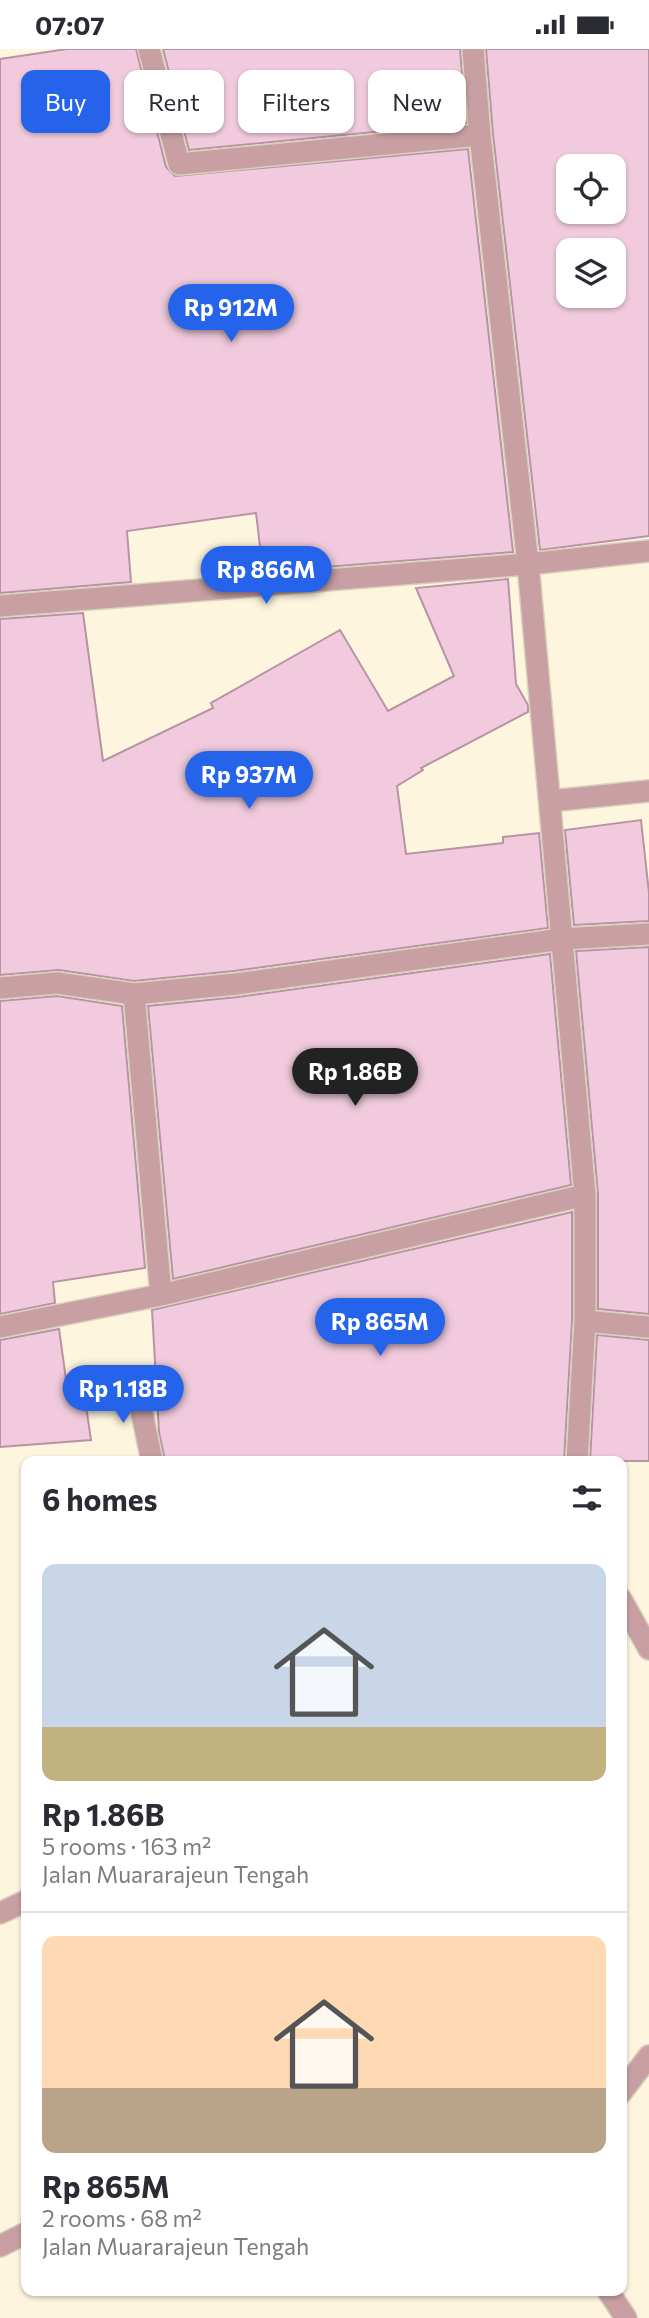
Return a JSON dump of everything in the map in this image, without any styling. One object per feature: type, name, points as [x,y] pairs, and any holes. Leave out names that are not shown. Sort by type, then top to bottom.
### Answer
[{"type":"street","points":[[149,49],[179,163],[480,135]]},
{"type":"street","points":[[473,49],[480,135],[528,564],[585,1195],[585,1321],[578,1456]]},
{"type":"street","points":[[0,606],[528,564],[649,551]]},
{"type":"street","points":[[550,801],[649,791]]},
{"type":"street","points":[[0,988],[57,983],[134,994],[236,984],[562,939],[649,934]]},
{"type":"street","points":[[134,994],[161,1295]]},
{"type":"street","points":[[0,1327],[161,1295],[585,1195]]},
{"type":"street","points":[[585,1321],[649,1327]]},
{"type":"street","points":[[135,1380],[151,1456]]},
{"type":"street","points":[[627,1610],[649,1649]]},
{"type":"street","points":[[0,1913],[21,1903]]},
{"type":"street","points":[[627,2085],[649,2056]]},
{"type":"street","points":[[0,2246],[21,2236]]},
{"type":"street","points":[[611,2296],[625,2318]]},
{"type":"building","points":[[67,49],[136,49],[141,70],[124,70],[124,133],[157,133],[166,167],[175,176],[468,149],[513,552],[263,572],[256,513],[127,531],[131,582],[0,593],[0,59]]},
{"type":"building","points":[[163,49],[460,49],[462,70],[368,70],[368,133],[189,150],[185,133],[224,133],[224,70],[168,70]]},
{"type":"building","points":[[486,49],[649,49],[649,536],[540,550],[493,134]]},
{"type":"building","points":[[508,579],[516,684],[528,705],[528,712],[421,768],[423,770],[397,786],[406,854],[503,843],[503,837],[539,833],[548,928],[234,971],[134,981],[59,970],[0,975],[0,619],[83,613],[103,761],[213,708],[211,703],[340,630],[388,711],[454,676],[416,588]]},
{"type":"building","points":[[641,820],[649,893],[649,921],[574,925],[565,830]]},
{"type":"building","points":[[649,947],[649,1314],[598,1309],[598,1194],[576,951]]},
{"type":"building","points":[[550,954],[571,1185],[173,1279],[148,1006],[238,997]]},
{"type":"building","points":[[57,996],[122,1006],[145,1268],[53,1282],[55,1303],[0,1314],[0,1001]]},
{"type":"building","points":[[572,1212],[572,1321],[564,1456],[164,1456],[159,1432],[152,1310]]},
{"type":"building","points":[[59,1329],[69,1401],[85,1399],[91,1440],[0,1447],[0,1340]]},
{"type":"building","points":[[597,1335],[649,1340],[649,1461],[627,1461],[627,1456],[590,1456]]}]
